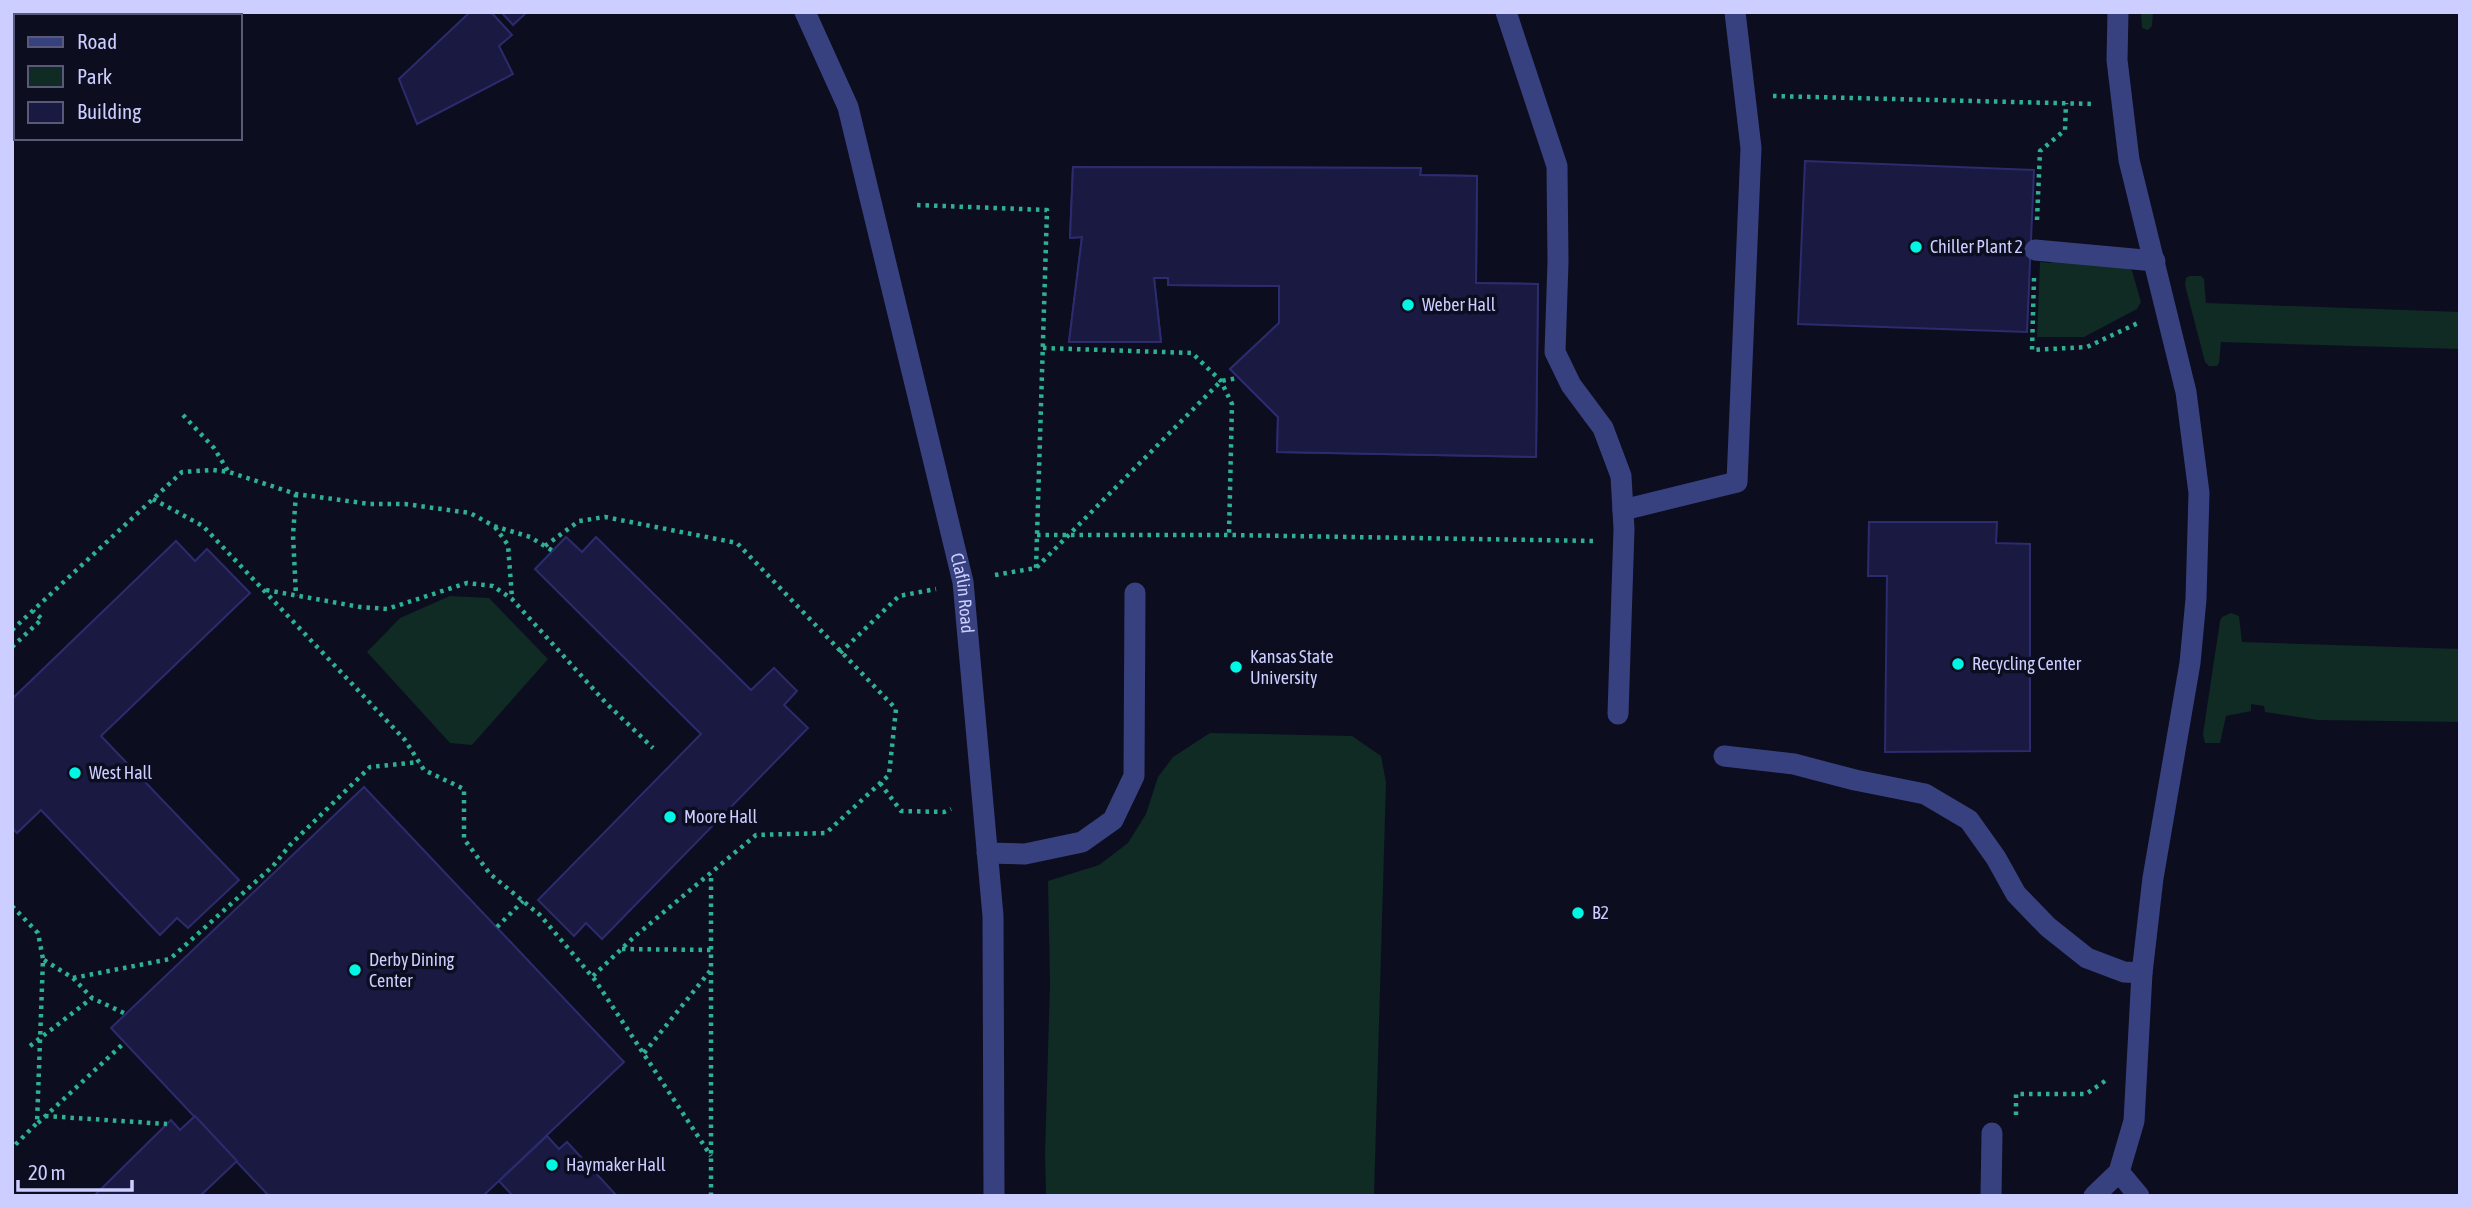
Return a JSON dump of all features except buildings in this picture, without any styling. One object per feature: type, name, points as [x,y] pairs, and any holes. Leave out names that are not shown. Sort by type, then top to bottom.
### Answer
[{"type":"street","name":"Claflin Road","points":[[805,12],[848,107],[963,582],[993,916],[994,1196]]},
{"type":"street","points":[[1506,12],[1557,166],[1555,352],[1571,385],[1603,428],[1621,475],[1623,510],[1618,714]]},
{"type":"street","points":[[1623,510],[1737,482],[1751,148],[1735,12]]},
{"type":"street","points":[[2094,1196],[2119,1172],[2134,1121],[2142,973],[2153,878],[2190,663],[2196,599],[2199,494],[2186,392],[2129,160],[2118,60],[2118,12]]},
{"type":"street","points":[[2035,250],[2155,261]]},
{"type":"street","points":[[987,853],[1025,854],[1082,842],[1113,820],[1133,776],[1135,593]]},
{"type":"street","points":[[1724,756],[1794,764],[1925,794],[1969,820],[1996,858],[2016,894],[2048,927],[2087,958],[2124,971],[2142,973]]},
{"type":"street","points":[[1991,1196],[1992,1133]]},
{"type":"street","points":[[2119,1172],[2139,1196]]},
{"type":"path","points":[[1745,95],[2104,104]]},
{"type":"path","points":[[917,205],[1047,209],[1036,568]]},
{"type":"path","points":[[1043,348],[1192,354],[1221,381],[1232,404],[1229,534]]},
{"type":"path","points":[[995,575],[1036,568],[1221,381],[1238,378]]},
{"type":"path","points":[[183,415],[214,448],[229,472]]},
{"type":"path","points":[[12,630],[182,472],[229,472],[296,494],[470,513],[494,526],[530,537],[553,551]]},
{"type":"path","points":[[296,494],[293,535],[296,596]]},
{"type":"path","points":[[153,499],[204,526],[405,740],[424,770],[464,789],[464,839],[490,874],[540,915],[592,977],[711,1156]]},
{"type":"path","points":[[545,545],[579,521],[605,517],[737,543],[896,709],[888,775],[826,833],[757,835],[592,977]]},
{"type":"path","points":[[494,526],[508,545],[512,599]]},
{"type":"path","points":[[1037,535],[1229,534],[1597,541],[1598,528]]},
{"type":"path","points":[[266,590],[360,607],[387,609],[467,583],[493,586],[512,599],[607,703],[653,748]]},
{"type":"path","points":[[840,653],[898,596],[941,587]]},
{"type":"path","points":[[12,647],[42,619],[33,611]]},
{"type":"path","points":[[73,978],[170,959],[273,866],[290,845],[370,767],[419,762]]},
{"type":"path","points":[[880,783],[901,811],[944,812],[951,809]]},
{"type":"path","points":[[711,875],[711,1196]]},
{"type":"path","points":[[497,927],[523,901]]},
{"type":"path","points":[[12,906],[38,933],[43,959],[37,1123]]},
{"type":"path","points":[[622,949],[711,950]]},
{"type":"path","points":[[43,959],[73,978],[92,998],[126,1014]]},
{"type":"path","points":[[644,1054],[711,971]]},
{"type":"path","points":[[30,1046],[92,998]]},
{"type":"path","points":[[12,1148],[125,1042]]},
{"type":"path","points":[[1992,1133],[2015,1125],[2016,1094],[2086,1094],[2103,1084],[2109,1074]]},
{"type":"path","points":[[45,1116],[167,1124]]},
{"type":"green space","points":[[2141,12],[2153,12],[2152,26],[2148,30],[2142,28]]},
{"type":"green space","points":[[2052,259],[2128,267],[2132,271],[2141,302],[2137,309],[2084,337],[2037,337],[2040,262],[2051,263]]},
{"type":"green space","points":[[2201,276],[2204,279],[2206,303],[2460,312],[2460,349],[2221,342],[2219,363],[2217,366],[2209,366],[2205,362],[2185,285],[2186,278]]},
{"type":"green space","points":[[450,596],[489,598],[548,659],[472,745],[450,743],[367,652],[400,618]]},
{"type":"green space","points":[[2231,613],[2239,616],[2242,642],[2460,649],[2460,722],[2318,720],[2265,712],[2264,706],[2251,704],[2251,711],[2226,716],[2220,743],[2205,743],[2203,734],[2220,621]]},
{"type":"green space","points":[[1210,733],[1352,736],[1381,756],[1386,782],[1374,1196],[1046,1196],[1050,983],[1048,881],[1099,865],[1128,843],[1146,814],[1158,777],[1173,757]]},
{"type":"place","name":"Chiller Plant 2","points":[[1916,247]]},
{"type":"place","name":"Weber Hall","points":[[1408,305]]},
{"type":"place","name":"Recycling Center","points":[[1958,664]]},
{"type":"place","name":"Kansas State University","points":[[1236,667]]},
{"type":"place","name":"West Hall","points":[[75,773]]},
{"type":"place","name":"Moore Hall","points":[[670,817]]},
{"type":"place","name":"B2","points":[[1578,913]]},
{"type":"place","name":"Derby Dining Center","points":[[355,970]]},
{"type":"place","name":"Haymaker Hall","points":[[552,1165]]}]
